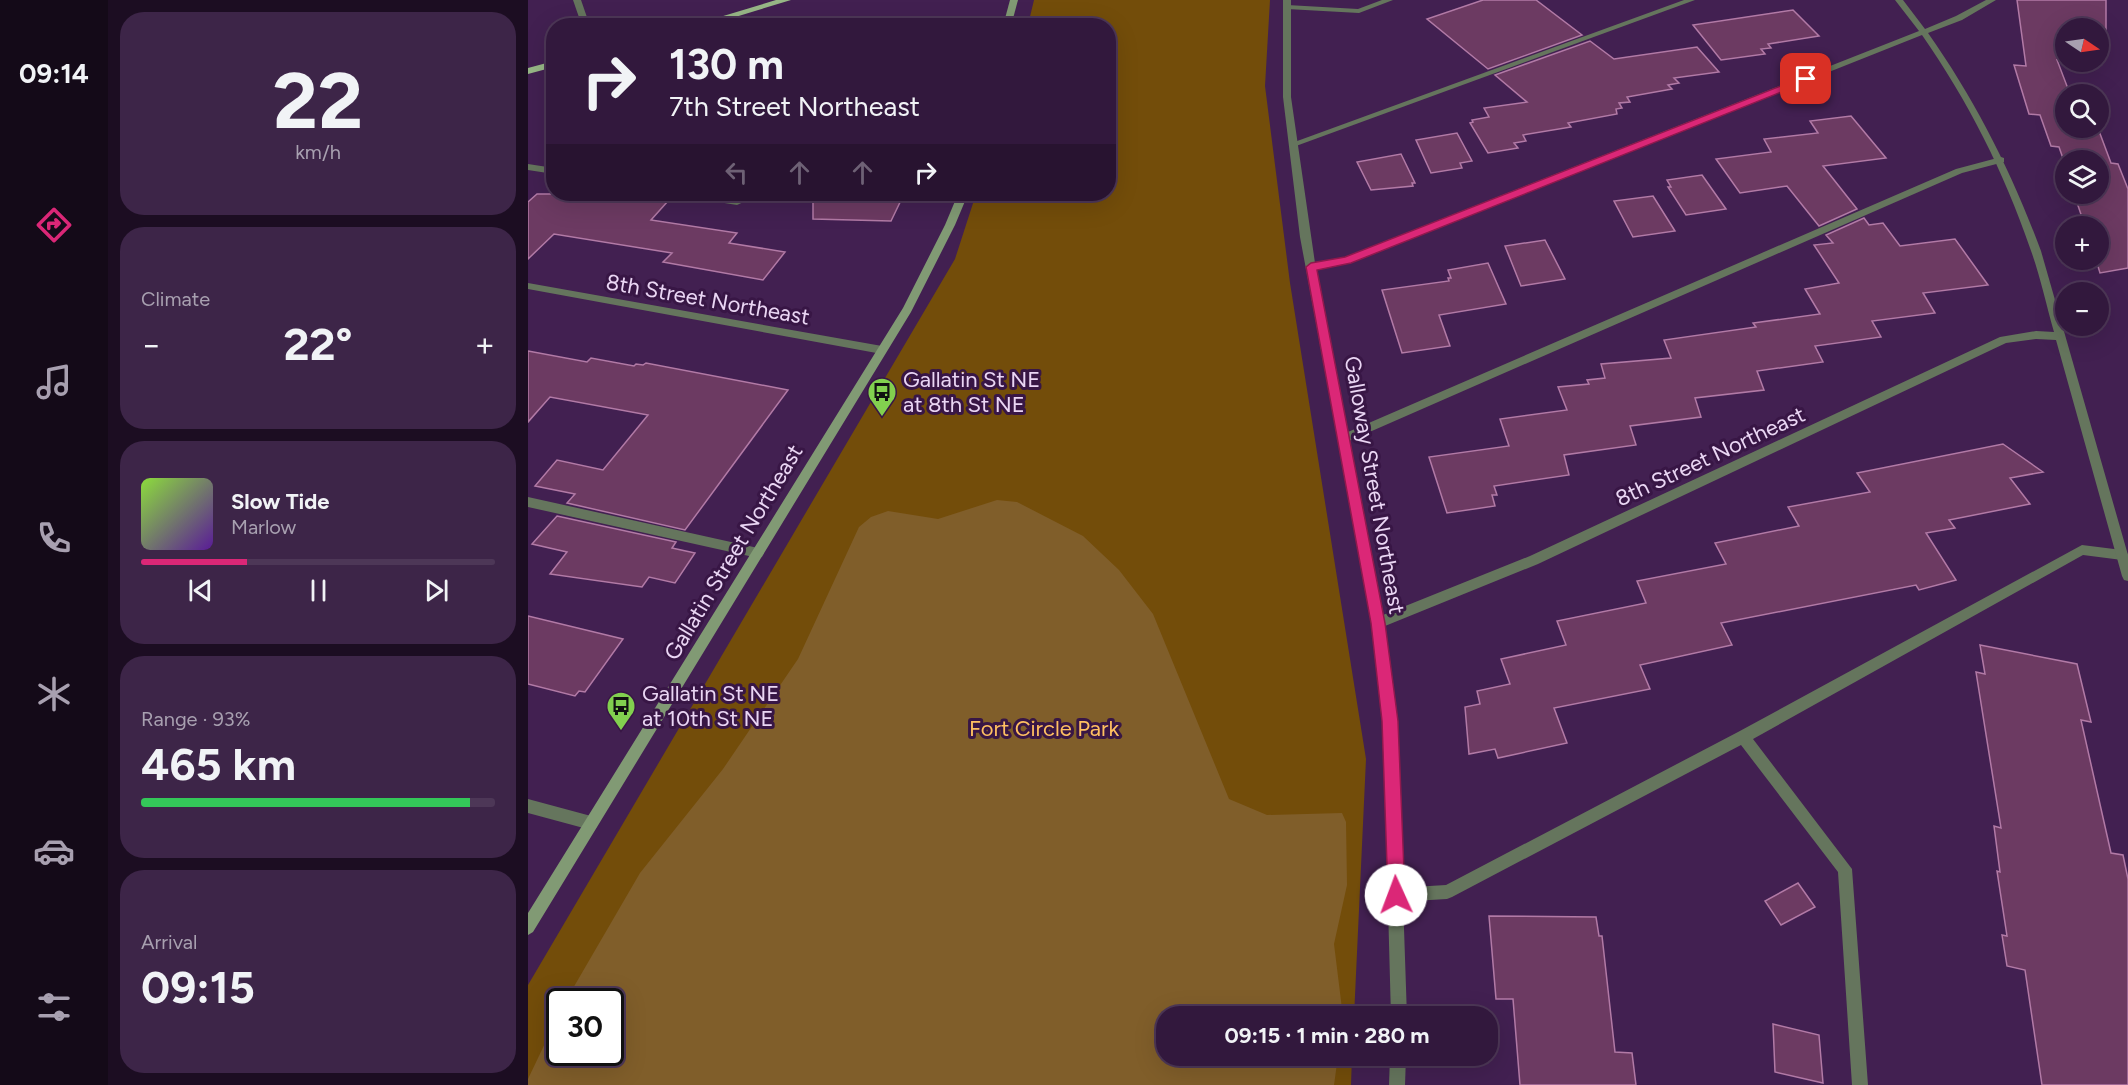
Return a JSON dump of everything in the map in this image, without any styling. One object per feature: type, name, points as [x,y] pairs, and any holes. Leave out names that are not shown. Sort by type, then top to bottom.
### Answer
[{"type":"main road","points":[[722,18],[786,0]]},
{"type":"main road","points":[[528,72],[546,66]]},
{"type":"street","points":[[577,0],[583,18]]},
{"type":"street","points":[[1009,18],[1014,0]]},
{"type":"street","points":[[1287,4],[1338,11],[1359,10],[1372,3],[1389,0]]},
{"type":"street","points":[[1293,144],[1691,0]]},
{"type":"street","points":[[1899,0],[1965,92],[2001,160],[2036,250],[2055,318]]},
{"type":"street","points":[[1311,267],[1347,260],[1959,18],[1992,0]]},
{"type":"street","name":"Galloway Street Northeast","points":[[1287,4],[1287,97],[1293,144],[1311,267],[1378,623],[1390,721],[1399,1006]]},
{"type":"street","points":[[1345,438],[1959,171],[2001,160]]},
{"type":"street","points":[[528,167],[546,170]]},
{"type":"street","name":"Gallatin Street Northeast","points":[[528,927],[882,350],[931,264],[960,201]]},
{"type":"street","name":"8th Street Northeast","points":[[528,286],[882,350]]},
{"type":"street","name":"8th Street Northeast","points":[[1378,623],[1534,560],[2004,340],[2036,335],[2055,336]]},
{"type":"street","points":[[2060,336],[2128,576]]},
{"type":"street","points":[[528,502],[758,552]]},
{"type":"street","points":[[1396,895],[1447,892],[1743,737],[2082,550],[2122,555]]},
{"type":"street","points":[[1743,737],[1845,869],[1860,1085]]},
{"type":"street","points":[[528,806],[591,824]]},
{"type":"street","points":[[1397,1085],[1398,1066]]},
{"type":"green space","name":"Fort Circle Park","points":[[1034,0],[1270,0],[1265,86],[1290,283],[1366,759],[1355,1006],[1156,1006],[1156,1066],[1352,1066],[1351,1085],[528,1085],[528,985],[955,259],[974,201],[1116,201],[1116,18],[1030,18]]},
{"type":"green space","points":[[997,500],[1017,502],[1083,536],[1119,570],[1153,614],[1229,799],[1267,815],[1342,813],[1346,822],[1347,885],[1334,944],[1342,1006],[1156,1006],[1156,1066],[1337,1066],[1334,1085],[528,1085],[528,1079],[546,1041],[546,1066],[624,1066],[624,988],[573,988],[640,873],[723,769],[798,659],[859,527],[871,517],[888,511],[938,519]]},
{"type":"building","points":[[1483,0],[1536,0],[1582,35],[1488,69],[1427,19]]},
{"type":"building","points":[[2017,0],[2106,0],[2106,18],[2055,18],[2055,72],[2062,72],[2066,84],[2055,84],[2055,138],[2102,138],[2106,150],[2060,150],[2059,147],[2051,146],[2040,115],[2029,114],[2014,65],[2026,66]]},
{"type":"building","points":[[1793,10],[1819,36],[1768,44],[1771,48],[1761,49],[1765,54],[1721,60],[1693,25]]},
{"type":"building","points":[[1590,41],[1614,59],[1697,47],[1719,72],[1674,78],[1679,83],[1668,85],[1672,89],[1627,97],[1630,102],[1619,103],[1622,108],[1616,109],[1617,114],[1568,123],[1571,127],[1523,135],[1526,141],[1514,143],[1518,148],[1488,153],[1470,123],[1473,122],[1472,120],[1489,117],[1484,108],[1527,102],[1495,75]]},
{"type":"building","points":[[1851,116],[1886,158],[1823,166],[1857,209],[1819,226],[1787,186],[1740,193],[1716,159],[1771,152],[1764,139],[1818,133],[1810,121]]},
{"type":"building","points":[[1457,133],[1472,161],[1460,163],[1462,168],[1431,173],[1416,140]]},
{"type":"building","points":[[1401,154],[1415,183],[1412,183],[1413,186],[1371,190],[1357,162]]},
{"type":"building","points":[[2109,158],[2111,163],[2118,164],[2128,189],[2128,268],[2100,273],[2099,270],[2109,270],[2109,216],[2082,216],[2077,204],[2109,204]]},
{"type":"building","points":[[1702,175],[1726,209],[1686,215],[1668,187],[1671,187],[1667,180]]},
{"type":"building","points":[[537,194],[546,194],[546,201],[668,201],[651,220],[737,233],[729,243],[785,252],[763,280],[663,262],[672,253],[554,234],[528,259],[528,202]]},
{"type":"building","points":[[1653,196],[1675,231],[1633,237],[1614,201]]},
{"type":"building","points":[[813,201],[901,201],[891,221],[813,219]]},
{"type":"building","points":[[1864,218],[1869,225],[1883,223],[1900,246],[1955,239],[1988,285],[1923,293],[1935,313],[1872,321],[1881,337],[1815,346],[1823,362],[1757,371],[1764,390],[1695,398],[1701,417],[1630,426],[1636,445],[1564,455],[1569,475],[1494,486],[1497,495],[1492,495],[1495,506],[1447,513],[1429,457],[1509,446],[1500,419],[1567,410],[1558,387],[1589,384],[1587,380],[1605,378],[1601,364],[1671,358],[1664,340],[1756,327],[1753,323],[1820,314],[1805,289],[1839,283],[1814,245],[1833,243],[1826,235]]},
{"type":"building","points":[[1545,240],[1565,279],[1521,286],[1505,246]]},
{"type":"building","points":[[1488,263],[1506,304],[1439,315],[1450,346],[1402,353],[1382,290],[1449,281],[1448,278],[1451,278],[1448,270]]},
{"type":"building","points":[[528,351],[587,362],[591,358],[634,366],[646,363],[788,390],[685,530],[567,503],[575,494],[535,486],[557,460],[603,470],[648,415],[550,397],[528,422]]},
{"type":"building","points":[[2003,444],[2043,472],[2010,478],[2030,504],[1949,520],[1955,528],[1926,533],[1956,580],[1919,590],[1916,585],[1721,623],[1732,645],[1640,665],[1650,689],[1554,708],[1567,743],[1498,758],[1495,749],[1469,754],[1465,707],[1480,704],[1477,691],[1510,684],[1501,659],[1566,645],[1557,621],[1646,603],[1637,581],[1726,564],[1715,543],[1799,526],[1788,507],[1870,492],[1857,473]]},
{"type":"building","points":[[557,516],[676,542],[672,548],[695,553],[675,583],[649,577],[642,587],[550,574],[567,552],[532,544]]},
{"type":"building","points":[[528,616],[623,639],[585,692],[579,691],[575,696],[528,684]]},
{"type":"building","points":[[1980,645],[2077,664],[2091,722],[2081,720],[2111,853],[2123,855],[2128,879],[2128,1085],[2042,1085],[2025,970],[2007,966],[2002,935],[2007,936],[1997,871],[2000,872],[1994,826],[2001,828],[1976,672],[1985,674]]},
{"type":"building","points":[[1798,883],[1815,907],[1781,925],[1765,901]]},
{"type":"building","points":[[1489,916],[1596,917],[1599,936],[1602,936],[1615,1052],[1632,1053],[1636,1085],[1520,1085],[1513,999],[1496,999]]},
{"type":"building","points":[[1773,1024],[1819,1035],[1823,1083],[1775,1072]]},
{"type":"place","name":"Gallatin St NE at 8th St NE","points":[[882,418]]},
{"type":"place","name":"Gallatin St NE at 10th St NE","points":[[621,732]]},
{"type":"route","points":[[1396,895],[1390,721],[1378,623],[1311,267],[1347,260],[1806,79]]}]
